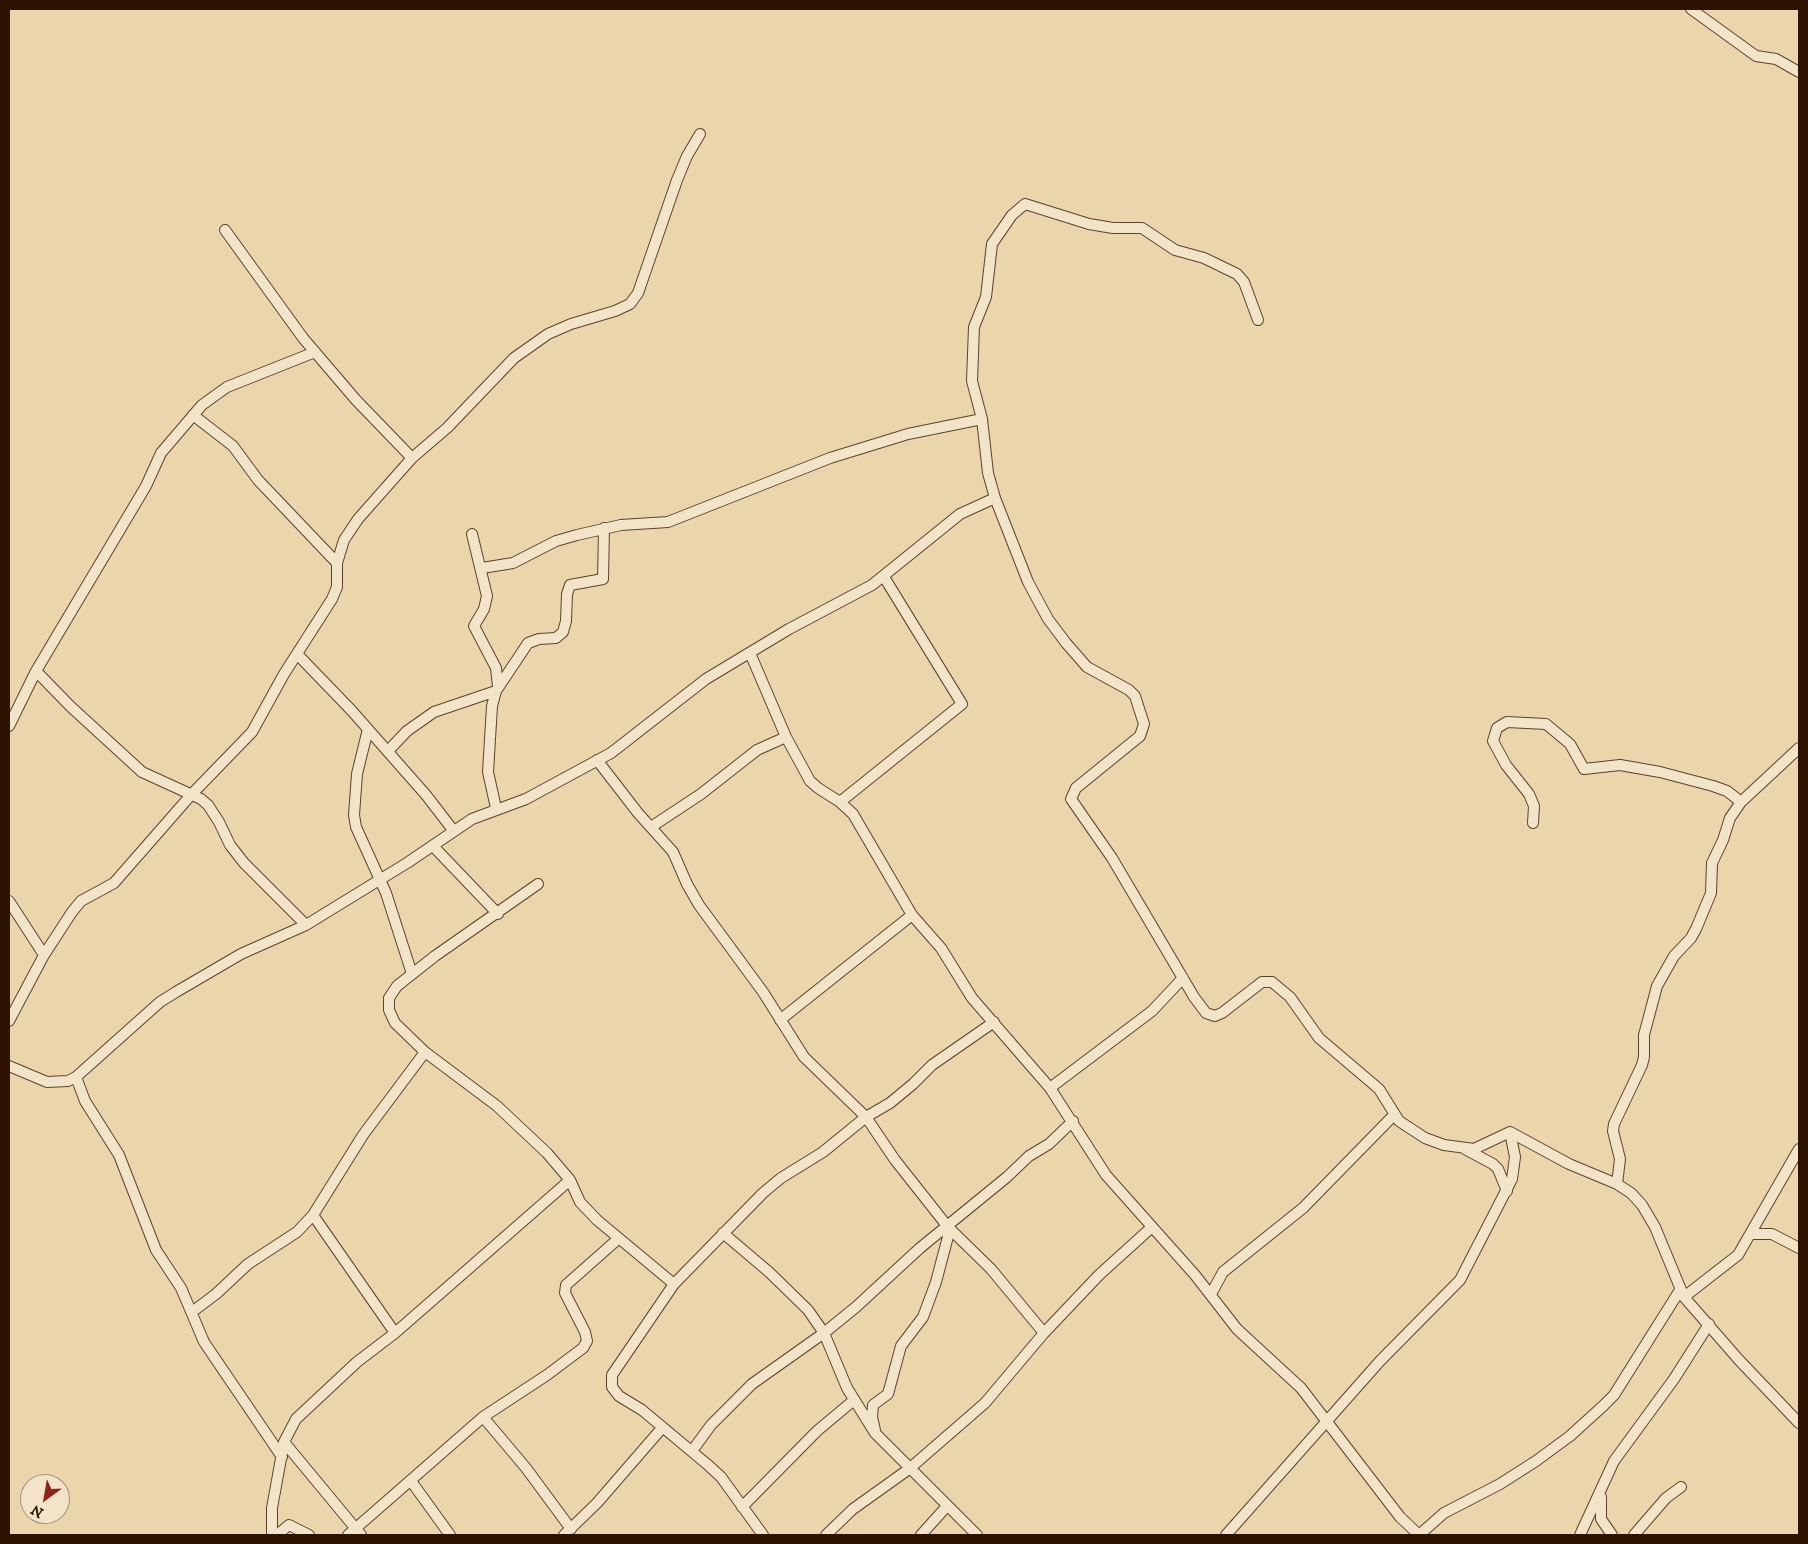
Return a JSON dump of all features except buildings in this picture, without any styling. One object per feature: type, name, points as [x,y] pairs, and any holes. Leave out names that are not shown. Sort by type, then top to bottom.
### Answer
[{"type":"street","points":[[1690,9],[1756,56],[1776,59],[1799,72]]},
{"type":"street","points":[[9,1021],[44,955],[72,912],[82,901],[114,883],[191,795],[252,732],[334,593],[339,578],[337,563],[349,531],[412,458],[446,428],[498,372],[533,343],[571,324],[615,311],[630,304],[638,293],[686,156],[700,134]]},
{"type":"street","points":[[1258,320],[1241,278],[1218,263],[1175,250],[1142,228],[1113,228],[1088,224],[1025,204],[1012,215],[992,244],[986,297],[974,327],[972,381],[982,419],[988,473],[995,498],[1028,582],[1048,619],[1066,644],[1087,667],[1129,690],[1138,702],[1144,724],[1143,732],[1076,788],[1071,799],[1112,858],[1183,978],[1206,1013],[1215,1016],[1222,1013],[1262,982],[1272,982],[1290,997],[1319,1038],[1379,1089],[1400,1121],[1425,1138],[1444,1145],[1465,1149],[1493,1164],[1498,1169],[1507,1191]]},
{"type":"street","points":[[224,230],[275,302],[315,352],[356,400],[412,458]]},
{"type":"street","points":[[9,726],[36,670],[146,486],[158,457],[209,399],[227,387],[315,352]]},
{"type":"street","points":[[193,415],[233,446],[258,480],[337,563]]},
{"type":"street","points":[[482,568],[512,563],[556,541],[604,528],[668,522],[830,458],[908,434],[982,419]]},
{"type":"street","points":[[9,1066],[47,1082],[68,1081],[76,1077],[160,1002],[241,954],[306,925],[433,846],[472,818],[526,799],[598,760],[635,737],[706,679],[884,577],[960,514],[995,498]]},
{"type":"street","points":[[496,808],[488,772],[492,706],[497,689],[528,643],[539,639],[556,638],[563,632],[566,621],[567,594],[570,585],[603,579],[604,528]]},
{"type":"street","points":[[472,534],[486,586],[486,604],[474,626],[496,668],[497,689]]},
{"type":"street","points":[[840,802],[962,704],[884,577]]},
{"type":"street","points":[[297,654],[368,728],[453,830]]},
{"type":"street","points":[[750,654],[786,737],[813,785],[840,802],[863,828],[912,915],[941,948],[972,998],[1050,1088],[1106,1175],[1211,1294],[1237,1329],[1300,1388],[1400,1517],[1419,1535],[1444,1513],[1500,1484],[1536,1461],[1570,1436],[1614,1395],[1682,1293],[1738,1255],[1752,1234],[1764,1208],[1799,1150]]},
{"type":"street","points":[[36,670],[70,706],[142,772],[201,799],[216,815],[230,845],[244,863],[306,925]]},
{"type":"street","points":[[388,751],[406,731],[434,712],[497,689]]},
{"type":"street","points":[[1533,822],[1534,806],[1529,794],[1506,765],[1493,741],[1497,728],[1508,722],[1546,724],[1570,744],[1584,769],[1613,765],[1652,770],[1713,786],[1727,792],[1741,802]]},
{"type":"street","points":[[368,728],[357,774],[354,815],[360,838],[380,878],[412,974]]},
{"type":"street","points":[[651,827],[701,794],[757,750],[786,737]]},
{"type":"street","points":[[1617,1184],[1620,1159],[1613,1131],[1614,1124],[1642,1066],[1644,1035],[1652,999],[1666,967],[1696,929],[1711,893],[1712,863],[1723,840],[1730,818],[1741,802],[1799,748]]},
{"type":"street","points":[[598,760],[651,827],[674,852],[686,884],[699,906],[804,1057],[866,1117],[895,1160],[949,1228],[991,1270],[1044,1333]]},
{"type":"street","points":[[433,846],[498,914]]},
{"type":"street","points":[[538,884],[412,974],[392,991],[389,998],[389,1010],[395,1023],[425,1052],[497,1106],[547,1153],[570,1180],[580,1202],[618,1239],[674,1284]]},
{"type":"street","points":[[9,901],[44,955]]},
{"type":"street","points":[[780,1020],[912,915]]},
{"type":"street","points":[[1050,1088],[1152,1011],[1183,978]]},
{"type":"street","points":[[763,1535],[721,1478],[692,1451],[642,1410],[622,1399],[612,1387],[611,1381],[617,1364],[674,1284],[763,1193],[781,1178],[823,1152],[866,1117],[890,1103],[932,1065],[994,1022]]},
{"type":"street","points":[[192,1312],[216,1294],[248,1264],[298,1232],[313,1215],[363,1135],[425,1052]]},
{"type":"street","points":[[76,1077],[85,1101],[119,1155],[156,1250],[181,1288],[204,1342],[282,1457]]},
{"type":"street","points":[[1211,1294],[1223,1272],[1302,1208],[1394,1114]]},
{"type":"street","points":[[692,1451],[733,1400],[781,1362],[824,1333],[856,1308],[920,1248],[949,1228],[1029,1156],[1049,1144],[1073,1121]]},
{"type":"street","points":[[1226,1535],[1380,1361],[1460,1280],[1507,1191],[1515,1168],[1510,1132]]},
{"type":"street","points":[[1465,1149],[1481,1146],[1495,1137],[1510,1132],[1569,1164],[1617,1184],[1631,1193],[1642,1205],[1655,1227],[1682,1293],[1739,1360],[1799,1423]]},
{"type":"street","points":[[272,1535],[272,1508],[284,1442],[296,1419],[357,1362],[395,1333],[570,1180]]},
{"type":"street","points":[[313,1215],[395,1333]]},
{"type":"street","points":[[826,1535],[876,1490],[909,1469],[985,1403],[1044,1333],[1100,1275],[1152,1226]]},
{"type":"street","points":[[875,1433],[872,1417],[873,1406],[888,1394],[901,1346],[917,1327],[926,1310],[949,1228]]},
{"type":"street","points":[[722,1234],[789,1291],[808,1310],[824,1333],[854,1400],[875,1433],[909,1469],[978,1535]]},
{"type":"street","points":[[1752,1234],[1772,1234],[1799,1248]]},
{"type":"street","points":[[284,1442],[355,1533],[483,1417],[547,1375],[583,1348],[586,1341],[586,1332],[565,1293],[566,1285],[618,1239]]},
{"type":"street","points":[[1580,1535],[1601,1493],[1614,1461],[1674,1379],[1709,1324]]},
{"type":"street","points":[[742,1507],[817,1431],[854,1400]]},
{"type":"street","points":[[483,1417],[526,1468],[568,1532],[662,1428]]},
{"type":"street","points":[[411,1481],[450,1535]]},
{"type":"street","points":[[1634,1535],[1666,1498],[1681,1487]]},
{"type":"street","points":[[1601,1493],[1601,1519],[1612,1535]]},
{"type":"street","points":[[921,1535],[947,1506]]},
{"type":"street","points":[[277,1535],[289,1525],[309,1535]]}]
